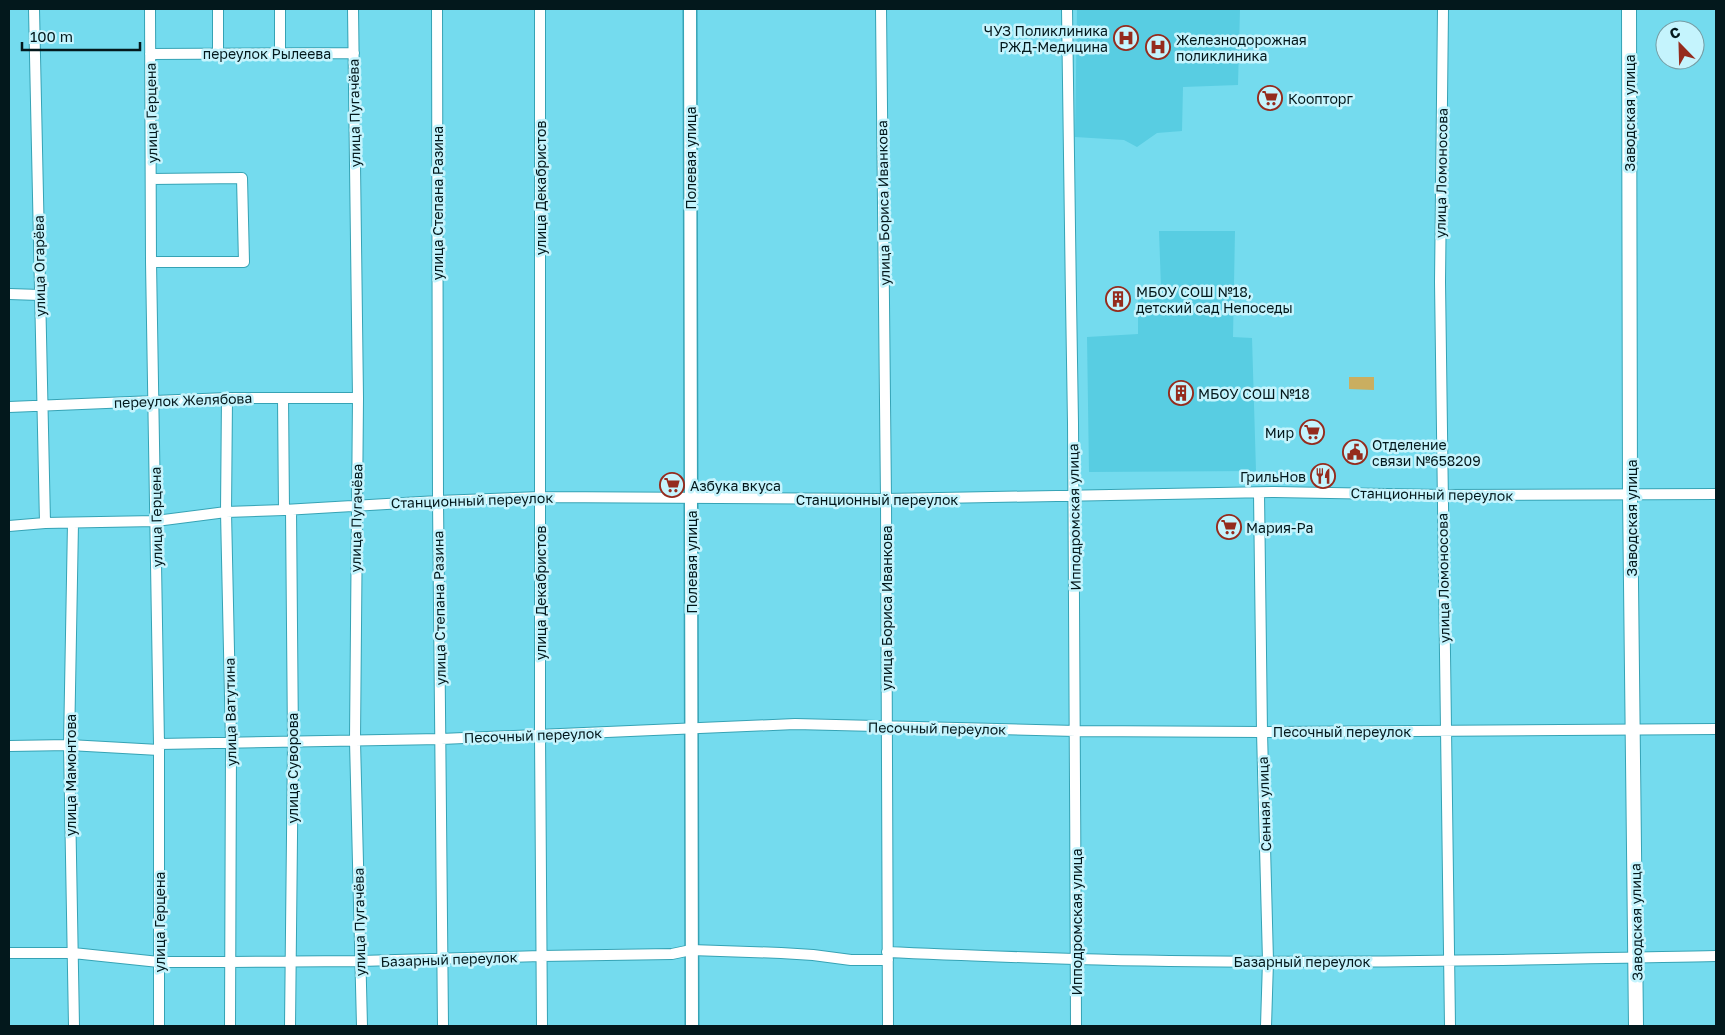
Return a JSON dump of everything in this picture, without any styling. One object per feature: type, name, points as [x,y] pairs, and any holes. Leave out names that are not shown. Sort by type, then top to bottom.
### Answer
[{"type":"main road","name":"Заводская улица","points":[[1629,9],[1630,495],[1636,1026]]},
{"type":"street","name":"улица Огарёва","points":[[34,9],[45,523]]},
{"type":"street","name":"улица Герцена","points":[[150,9],[151,262],[159,747],[159,1026]]},
{"type":"street","points":[[218,9],[218,53]]},
{"type":"street","points":[[280,9],[280,53]]},
{"type":"street","name":"улица Пугачёва","points":[[353,9],[358,398],[355,741],[362,1026]]},
{"type":"street","name":"улица Степана Разина","points":[[437,9],[438,501],[444,1026]]},
{"type":"street","name":"улица Декабристов","points":[[540,9],[542,1026]]},
{"type":"street","name":"Полевая улица","points":[[690,9],[692,1026]]},
{"type":"street","name":"улица Бориса Иванкова","points":[[881,9],[886,500],[888,1026]]},
{"type":"street","name":"Ипподромская улица","points":[[1067,9],[1074,496],[1076,1026]]},
{"type":"street","name":"улица Ломоносова","points":[[1443,9],[1440,282],[1450,1026]]},
{"type":"street","name":"переулок Рылеева","points":[[150,54],[354,52]]},
{"type":"street","points":[[151,179],[242,178],[244,262],[151,262]]},
{"type":"street","points":[[9,294],[40,295]]},
{"type":"street","name":"переулок Желябова","points":[[9,407],[227,398],[358,398]]},
{"type":"street","name":"улица Ватутина","points":[[227,398],[226,512],[231,744],[230,1026]]},
{"type":"street","name":"улица Суворова","points":[[283,398],[293,742],[290,1026]]},
{"type":"street","name":"Станционный переулок","points":[[9,526],[45,523],[156,521],[226,512],[540,497],[886,500],[1259,493],[1442,495],[1716,494]]},
{"type":"street","name":"Сенная улица","points":[[1259,493],[1262,732],[1268,961],[1266,1026]]},
{"type":"street","name":"улица Мамонтова","points":[[73,523],[69,745],[74,1026]]},
{"type":"street","name":"Песочный переулок","points":[[9,746],[159,747],[441,739],[795,724],[1076,731],[1262,732],[1632,728],[1716,729]]},
{"type":"street","name":"Базарный переулок","points":[[9,953],[72,953],[159,962],[444,960],[672,954],[692,950],[781,952],[851,960],[888,956],[1268,961],[1716,956]]},
{"type":"shaded area","name":"Железнодорожная поликлиника","points":[[1077,9],[1240,9],[1238,85],[1183,87],[1182,131],[1157,133],[1137,147],[1124,140],[1075,137]]},
{"type":"shaded area","points":[[1159,231],[1235,231],[1233,337],[1252,338],[1256,471],[1089,472],[1087,337],[1138,334],[1138,288],[1161,288]]},
{"type":"shaded area","points":[[1349,377],[1374,377],[1374,390],[1349,389]]},
{"type":"place","name":"ЧУЗ Поликлиника РЖД-Медицина","points":[[1126,38]]},
{"type":"place","name":"Железнодорожная поликлиника","points":[[1158,47]]},
{"type":"place","name":"Коопторг","points":[[1270,98]]},
{"type":"place","name":"МБОУ СОШ №18, детский сад Непоседы","points":[[1118,299]]},
{"type":"place","name":"МБОУ СОШ №18","points":[[1181,393]]},
{"type":"place","name":"Мир","points":[[1312,432]]},
{"type":"place","name":"Отделение связи №658209","points":[[1355,452]]},
{"type":"place","name":"ГрильНов","points":[[1323,476]]},
{"type":"place","name":"Азбука вкуса","points":[[672,485]]},
{"type":"place","name":"Мария-Ра","points":[[1229,527]]}]
